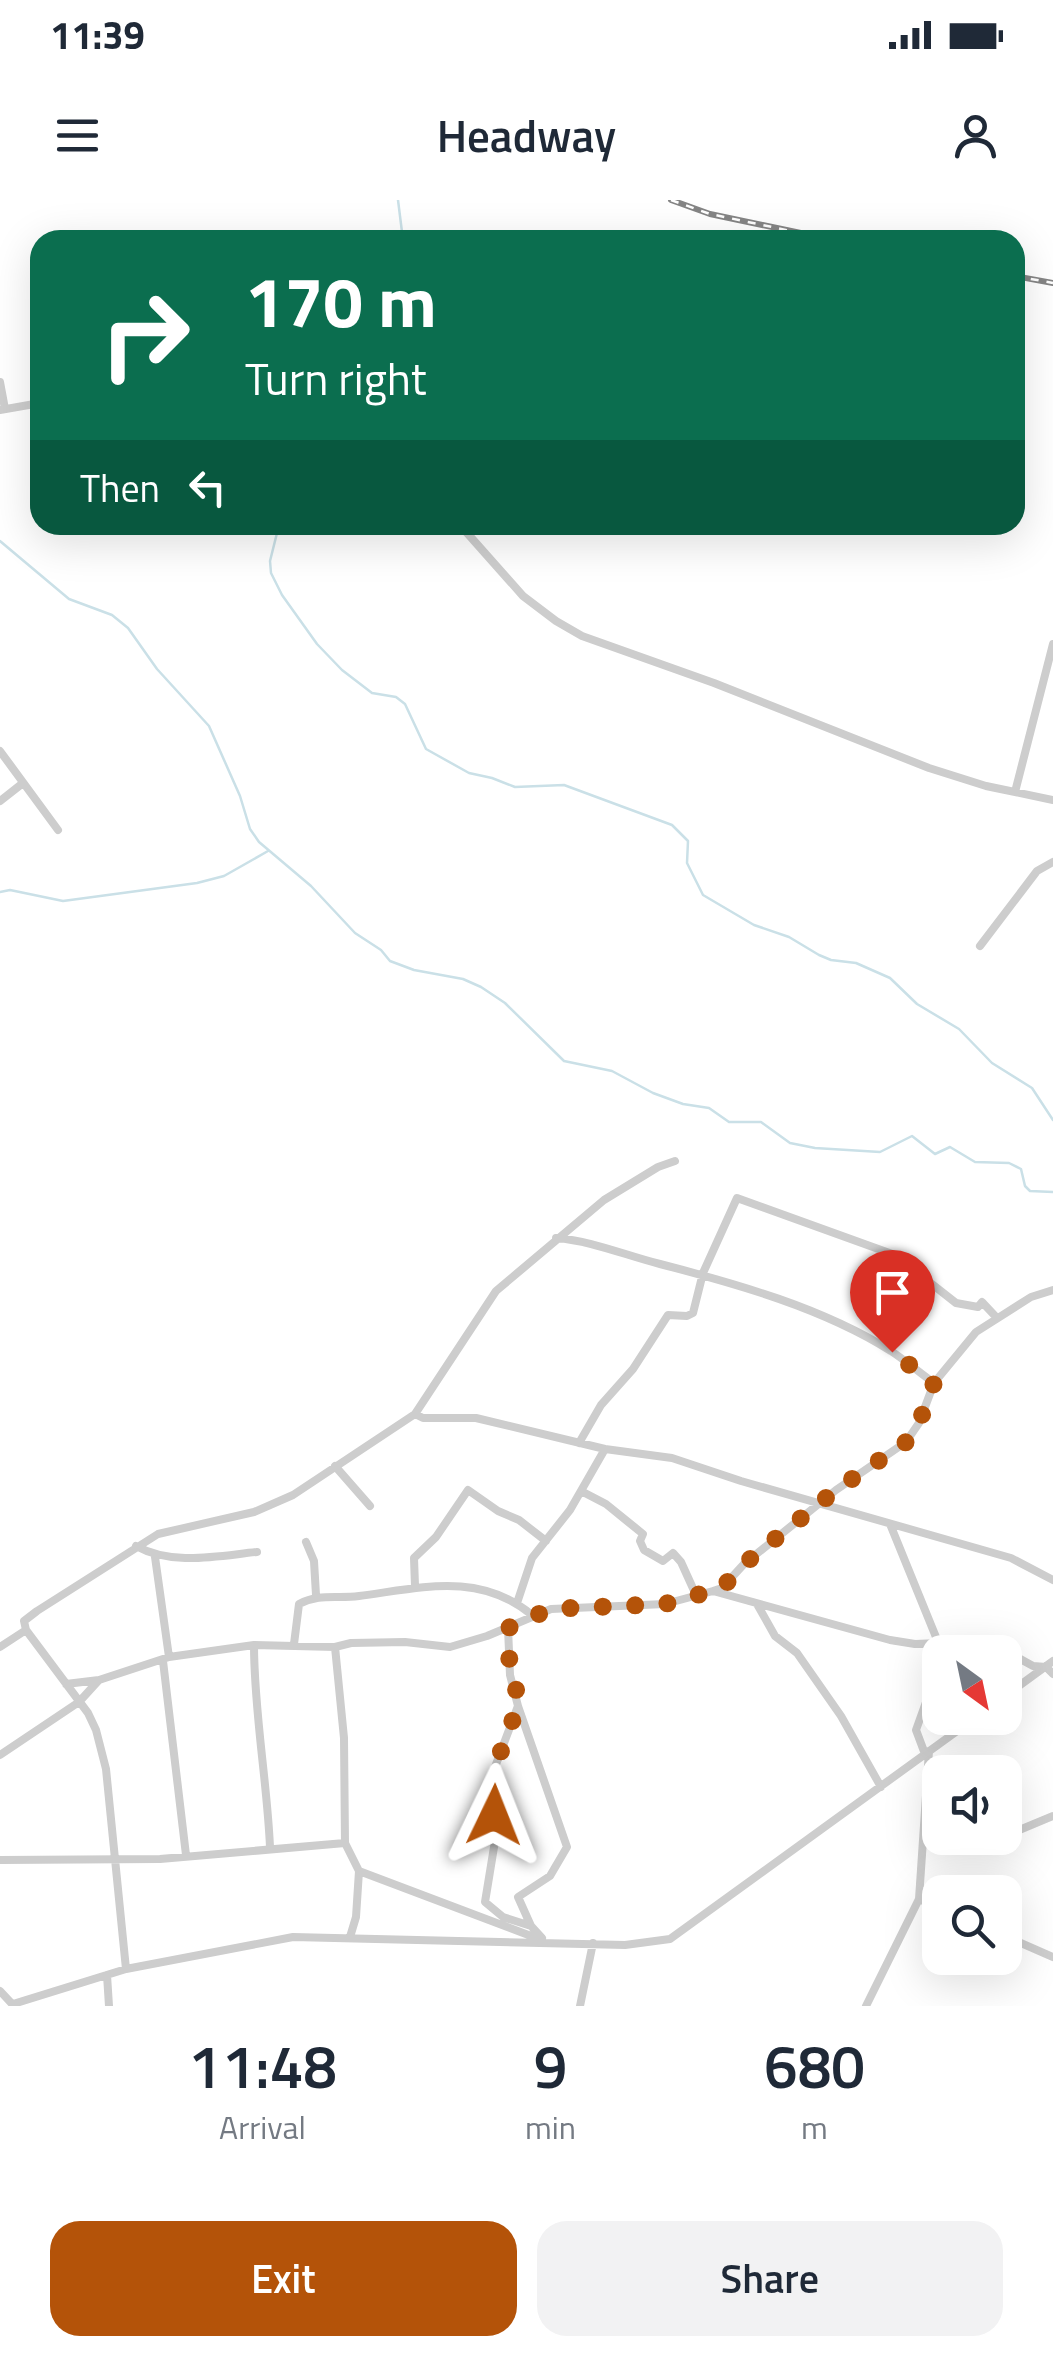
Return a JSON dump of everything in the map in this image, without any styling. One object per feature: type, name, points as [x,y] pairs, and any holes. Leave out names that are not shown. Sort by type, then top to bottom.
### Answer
[{"type":"street","points":[[0,382],[3,409],[30,405]]},
{"type":"street","points":[[469,535],[523,596],[582,636],[714,683],[928,768],[1053,800]]},
{"type":"street","points":[[1015,792],[1053,644]]},
{"type":"street","points":[[0,751],[58,830]]},
{"type":"street","points":[[0,800],[23,783]]},
{"type":"street","points":[[980,946],[1037,871],[1053,862]]},
{"type":"street","points":[[126,1969],[102,1750],[80,1702],[26,1630],[24,1621],[158,1534],[254,1512],[293,1495],[415,1414],[484,1304],[604,1200],[675,1161]]},
{"type":"street","points":[[579,1443],[601,1405],[633,1369],[668,1315],[693,1313],[703,1273],[738,1198],[894,1255],[956,1302],[978,1307],[982,1302],[997,1318]]},
{"type":"street","points":[[556,1238],[583,1240],[783,1300],[869,1340],[934,1383]]},
{"type":"street","points":[[66,1684],[99,1680],[166,1659],[254,1645],[405,1642],[450,1647],[508,1628],[532,1615],[572,1607],[665,1604],[713,1592],[847,1482],[906,1442],[919,1423],[934,1383],[976,1332],[1032,1297],[1053,1290]]},
{"type":"street","points":[[415,1414],[423,1418],[502,1422],[604,1449],[672,1458],[821,1505],[1012,1558],[1053,1580]]},
{"type":"street","points":[[517,1603],[532,1558],[581,1491],[604,1449]]},
{"type":"street","points":[[335,1466],[370,1506]]},
{"type":"street","points":[[415,1586],[414,1558],[436,1537],[468,1490],[546,1541]]},
{"type":"street","points":[[581,1491],[625,1518],[642,1534],[644,1550],[663,1560],[673,1553],[696,1595]]},
{"type":"street","points":[[890,1524],[935,1635]]},
{"type":"street","points":[[306,1542],[314,1562],[316,1595]]},
{"type":"street","points":[[136,1546],[155,1556],[179,1558],[257,1552]]},
{"type":"street","points":[[155,1556],[186,1855]]},
{"type":"street","points":[[294,1644],[299,1604],[316,1595],[342,1598],[415,1586],[476,1588],[517,1603],[532,1615]]},
{"type":"street","points":[[713,1592],[790,1610],[859,1633],[922,1643]]},
{"type":"street","points":[[757,1604],[775,1636],[796,1652],[841,1716],[881,1786]]},
{"type":"street","points":[[508,1628],[510,1675],[518,1706],[567,1847],[550,1876],[518,1897],[531,1926],[545,1942]]},
{"type":"street","points":[[0,1648],[26,1630]]},
{"type":"street","points":[[254,1645],[270,1848]]},
{"type":"street","points":[[335,1646],[344,1738],[345,1843],[359,1871],[356,1916],[350,1937]]},
{"type":"street","points":[[1022,1660],[1033,1666],[1050,1667]]},
{"type":"street","points":[[1022,1685],[1050,1667]]},
{"type":"street","points":[[0,1755],[80,1702],[99,1680]]},
{"type":"street","points":[[518,1706],[495,1767],[494,1841],[484,1902],[504,1918],[531,1926]]},
{"type":"street","points":[[866,2006],[919,1898],[933,1773],[916,1730],[922,1712]]},
{"type":"street","points":[[0,1992],[14,2005],[126,1969],[292,1937],[593,1944],[670,1940],[952,1735]]},
{"type":"street","points":[[1022,1829],[1053,1816]]},
{"type":"street","points":[[0,1860],[116,1860],[345,1843]]},
{"type":"street","points":[[359,1871],[545,1942]]},
{"type":"street","points":[[1022,1943],[1053,1957]]},
{"type":"street","points":[[580,2006],[593,1944]]},
{"type":"street","points":[[107,1975],[110,2006]]},
{"type":"waterway","points":[[398,200],[402,230]]},
{"type":"waterway","points":[[276,535],[271,573],[282,595],[317,644],[342,670],[372,693],[396,697],[405,704],[426,749],[469,773],[515,787],[564,785],[672,825],[688,841],[687,863],[703,895],[754,925],[789,937],[819,955],[856,963],[890,978],[917,1004],[959,1029],[992,1063],[1032,1088],[1053,1120]]},
{"type":"waterway","points":[[0,541],[69,599],[112,615],[128,628],[157,669],[209,726],[250,829],[259,842],[390,961],[481,987],[505,1003],[564,1061],[612,1071],[653,1093],[709,1108],[729,1122],[761,1122],[790,1143],[815,1148],[880,1152],[912,1136],[935,1154],[950,1147],[975,1162],[1009,1163],[1021,1169],[1030,1191],[1053,1192]]},
{"type":"waterway","points":[[0,892],[10,890],[63,901],[197,883],[224,876],[268,851]]},
{"type":"railway","points":[[671,200],[710,214],[786,230]]},
{"type":"railway","points":[[1025,278],[1053,283]]},
{"type":"route","points":[[494,1815],[495,1767],[518,1706],[510,1675],[508,1628],[550,1609],[665,1604],[722,1588],[752,1557],[912,1435],[934,1383],[892,1352]]}]
